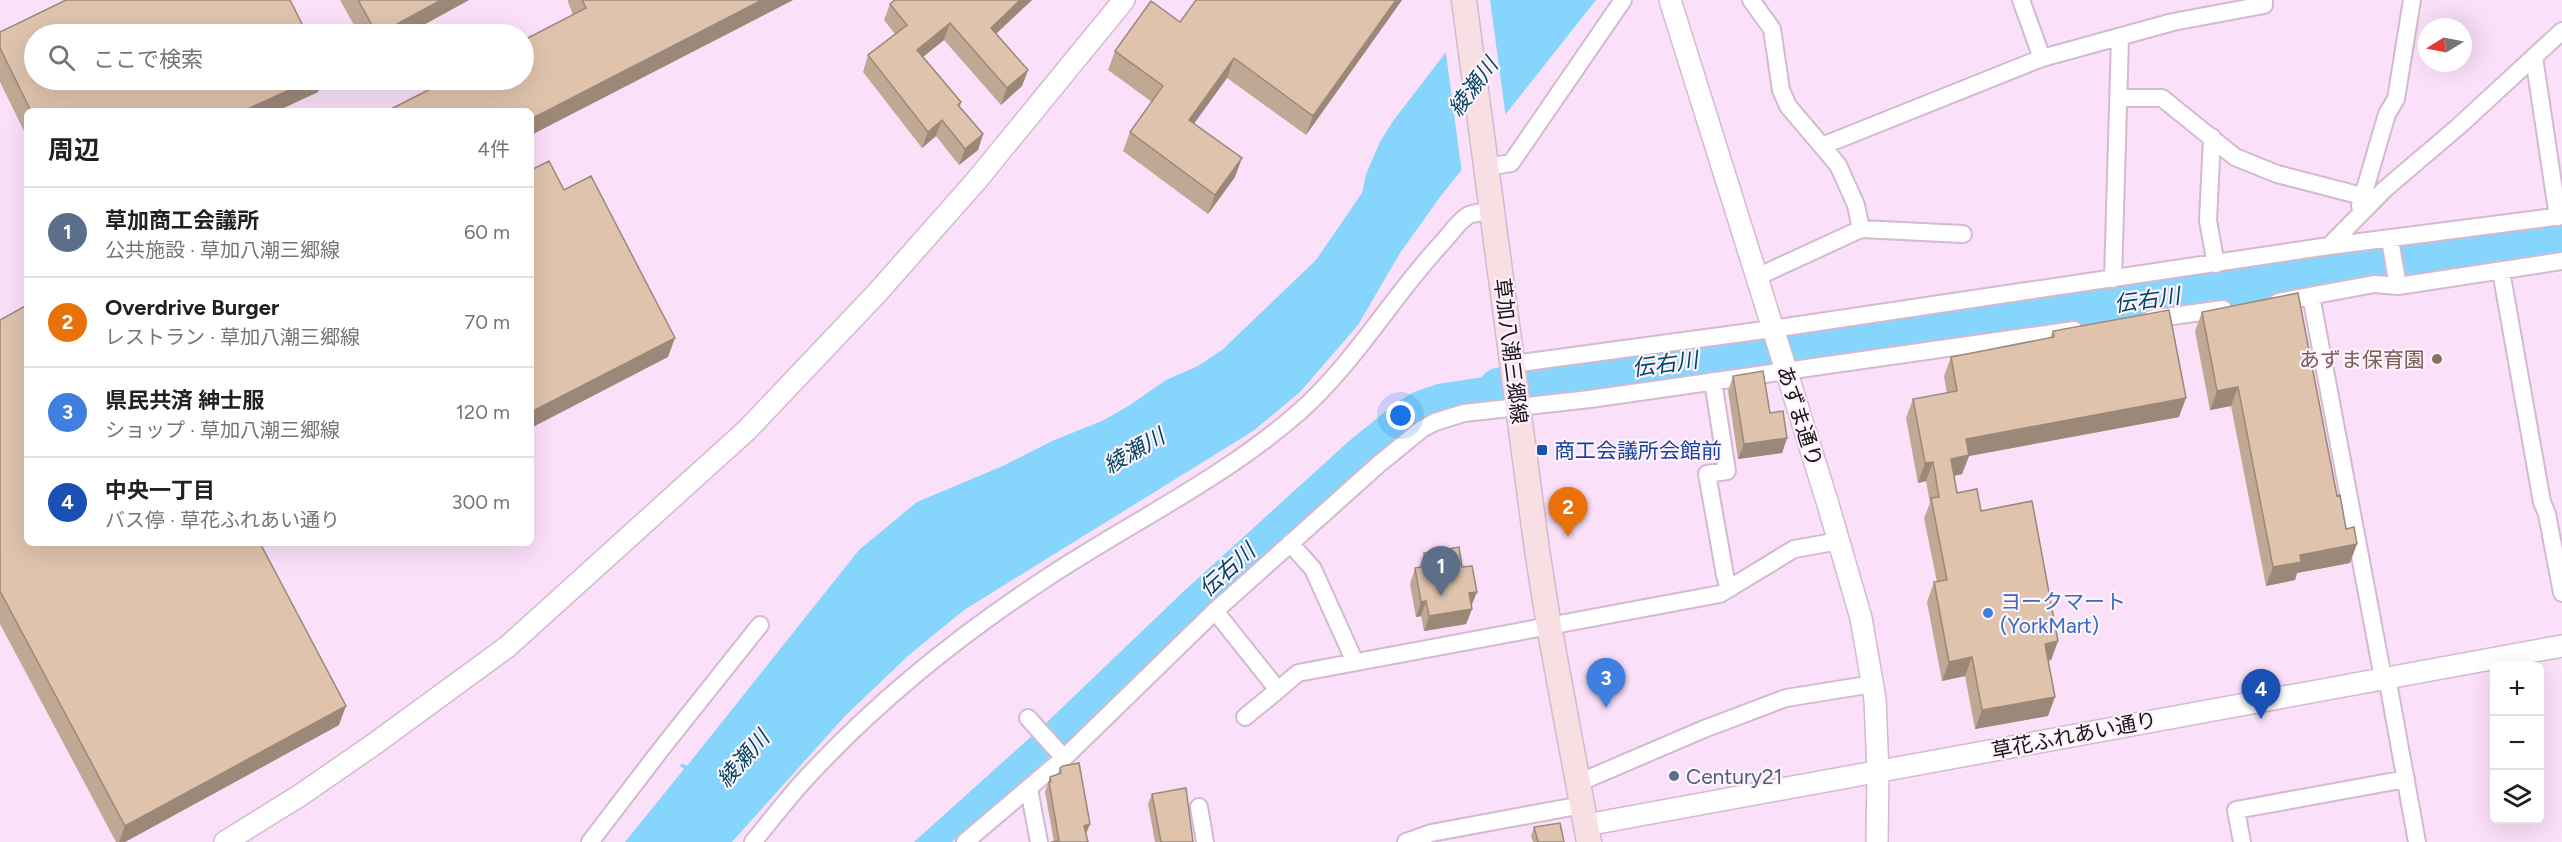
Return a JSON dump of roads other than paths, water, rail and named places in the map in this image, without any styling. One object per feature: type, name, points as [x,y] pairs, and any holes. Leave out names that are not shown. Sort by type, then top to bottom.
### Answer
[{"type":"main road","name":"草加八潮三郷線","points":[[1464,0],[1549,626],[1584,814]]},
{"type":"street","points":[[225,842],[373,746],[507,647],[747,430],[877,293],[976,181],[1124,0]]},
{"type":"street","points":[[1488,172],[1511,163],[1623,0]]},
{"type":"street","name":"あずま通り","points":[[1671,0],[1861,618],[1873,684],[1878,772],[1877,842]]},
{"type":"street","points":[[1751,0],[1772,29],[1781,90],[1788,106],[1838,165],[1856,205],[1861,229]]},
{"type":"street","points":[[2021,0],[2042,58]]},
{"type":"street","points":[[1822,146],[2042,58],[2173,22],[2264,5],[2264,0]]},
{"type":"street","points":[[2357,215],[2387,114],[2396,99],[2412,0]]},
{"type":"street","points":[[2329,246],[2357,215],[2562,31]]},
{"type":"street","points":[[2113,279],[2120,38]]},
{"type":"street","points":[[1513,367],[1773,331],[2329,246],[2560,217],[2534,57]]},
{"type":"street","points":[[2119,98],[2162,98],[2235,157],[2277,174],[2362,196]]},
{"type":"street","points":[[2212,137],[2208,221],[2216,264]]},
{"type":"street","points":[[753,842],[810,774],[900,687],[945,649],[1049,576],[1240,459],[1301,411],[1341,370],[1422,264],[1468,215],[1493,211]]},
{"type":"street","points":[[1757,277],[1861,229],[1963,234]]},
{"type":"street","points":[[2390,240],[2398,286]]},
{"type":"street","points":[[2266,304],[2374,284],[2398,286],[2562,261]]},
{"type":"street","points":[[2501,271],[2542,502],[2547,514],[2562,593]]},
{"type":"street","points":[[2311,296],[2417,842]]},
{"type":"street","points":[[2137,321],[2242,307]]},
{"type":"street","points":[[965,842],[1029,789],[1215,611],[1290,543],[1422,429],[1435,422],[1464,413],[1518,403],[1590,399],[1785,368],[2090,328]]},
{"type":"street","points":[[1713,381],[1727,471],[1707,474],[1729,589]]},
{"type":"street","points":[[1245,717],[1298,673],[1720,594],[1794,549],[1839,542]]},
{"type":"street","points":[[1290,543],[1313,569],[1354,662]]},
{"type":"street","points":[[1215,611],[1278,690]]},
{"type":"street","points":[[590,842],[760,625]]},
{"type":"street","name":"草花ふれあい通り","points":[[1584,814],[1878,772],[2562,646]]},
{"type":"street","points":[[1406,842],[1431,833],[1584,814],[1704,729],[1786,698],[1873,684]]},
{"type":"street","points":[[1032,723],[1062,756]]},
{"type":"street","points":[[2241,842],[2236,810],[2406,779]]},
{"type":"street","points":[[1029,789],[1039,842]]},
{"type":"street","points":[[1199,807],[1205,842]]},
{"type":"water","name":"綾瀬川","points":[[1486,0],[1596,0],[1440,197],[1400,253],[1358,325],[1300,392],[1253,431],[964,610],[909,655],[845,716],[732,842],[625,842],[684,769],[680,766],[682,763],[687,766],[859,550],[917,502],[1102,421],[1166,380],[1198,366],[1222,350],[1316,260],[1362,193],[1366,174],[1380,142],[1393,121]]},
{"type":"water","points":[[1545,368],[1549,395],[1445,409],[1423,419],[1391,442],[1236,581],[1067,742],[952,842],[914,842],[1044,725],[1184,591],[1349,441],[1396,403],[1414,392],[1437,384]]},
{"type":"waterway","name":"伝右川","points":[[1498,387],[2256,285],[2562,240]]},
{"type":"place","name":"あずま保育園","points":[[2437,359]]},
{"type":"place","name":"商工会議所会館前","points":[[1542,450]]},
{"type":"place","name":"Overdrive Burger","points":[[1568,537]]},
{"type":"place","name":"草加商工会議所","points":[[1441,596]]},
{"type":"place","name":"ヨークマート (YorkMart)","points":[[1988,613]]},
{"type":"place","name":"県民共済 紳士服","points":[[1606,708]]},
{"type":"place","name":"中央一丁目","points":[[2261,719]]},
{"type":"place","name":"Century21","points":[[1674,776]]}]
